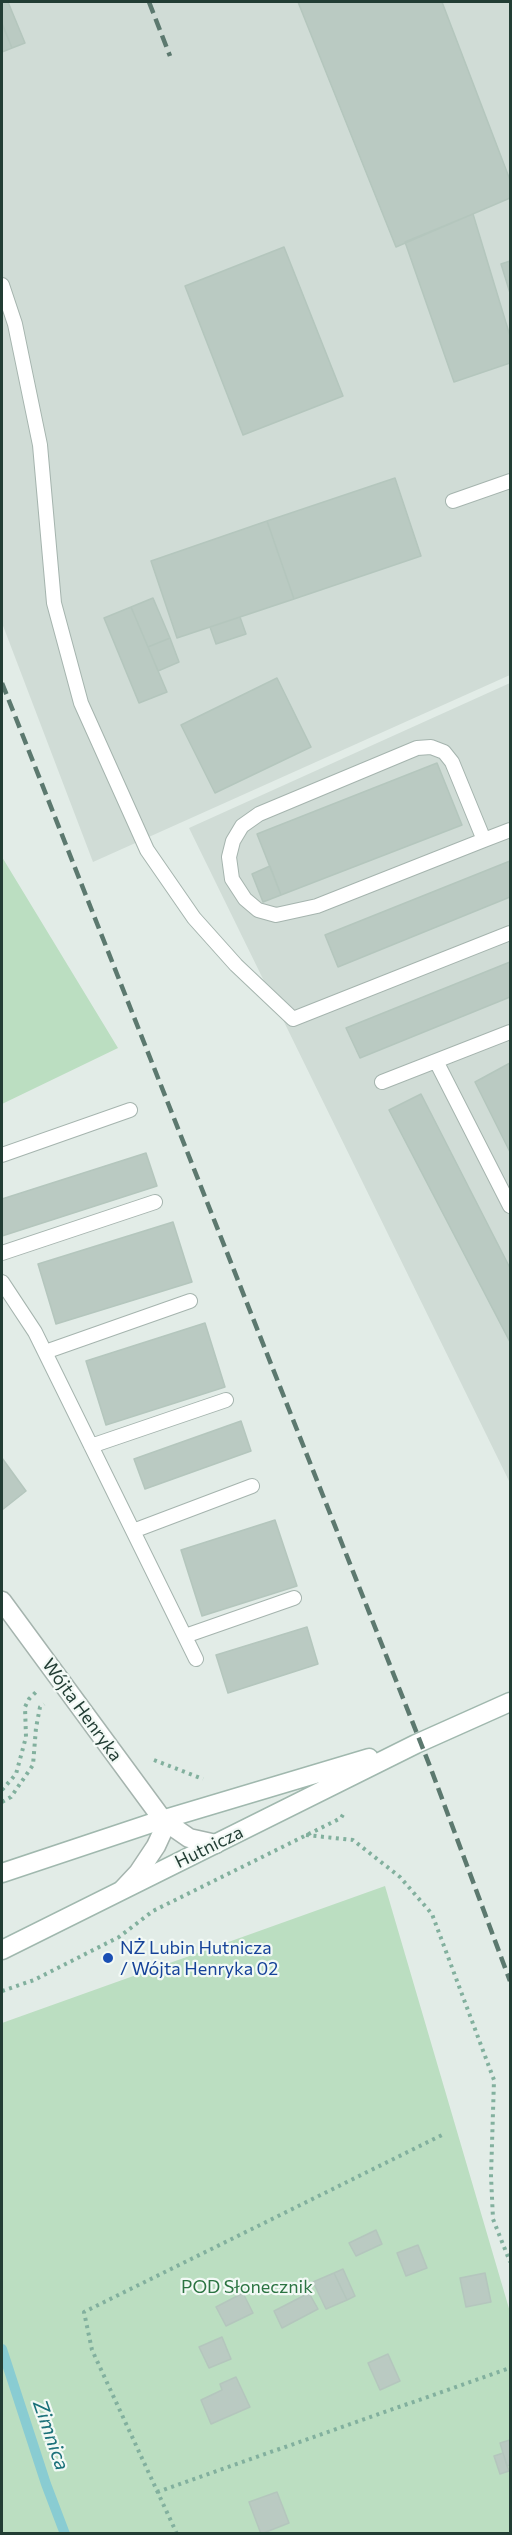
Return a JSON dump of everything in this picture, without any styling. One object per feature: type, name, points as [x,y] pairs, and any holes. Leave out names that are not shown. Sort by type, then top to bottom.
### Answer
[{"type":"main road","name":"Wójta Henryka","points":[[2,1601],[163,1820],[177,1832],[189,1838],[216,1844]]},
{"type":"main road","name":"Hutnicza","points":[[2,1950],[416,1744],[510,1702]]},
{"type":"main road","name":"Hutnicza","points":[[2,1873],[163,1820],[416,1744]]},
{"type":"main road","points":[[120,1892],[138,1873],[156,1846],[162,1833],[163,1820]]},
{"type":"lane","points":[[2,285],[15,324],[40,445],[54,603],[81,703],[147,850],[194,918],[236,965],[293,1019],[510,933]]},
{"type":"lane","points":[[453,501],[510,481]]},
{"type":"lane","points":[[484,840],[452,762],[444,752],[431,747],[417,748],[259,814],[242,826],[233,841],[229,857],[232,879],[245,899],[258,910],[276,915],[317,906],[510,830]]},
{"type":"lane","points":[[382,1082],[510,1032]]},
{"type":"lane","points":[[436,1061],[510,1206]]},
{"type":"lane","points":[[2,1155],[130,1110]]},
{"type":"lane","points":[[2,1253],[155,1202]]},
{"type":"lane","points":[[2,1282],[35,1332],[196,1659]]},
{"type":"lane","points":[[45,1352],[190,1301]]},
{"type":"lane","points":[[91,1446],[226,1400]]},
{"type":"lane","points":[[133,1531],[252,1485]]},
{"type":"lane","points":[[185,1636],[294,1598]]},
{"type":"path","points":[[2,1790],[16,1774],[26,1737],[25,1707],[29,1699],[61,1681]]},
{"type":"path","points":[[2,1802],[11,1797],[33,1765],[40,1707],[61,1681]]},
{"type":"path","points":[[148,1753],[155,1761],[203,1779],[214,1777]]},
{"type":"path","points":[[2,1991],[34,1980],[119,1936],[153,1911],[341,1818],[349,1804]]},
{"type":"path","points":[[306,1835],[353,1840],[400,1877],[432,1914],[494,2080],[491,2176],[494,2219],[510,2262]]},
{"type":"path","points":[[177,2534],[92,2350],[84,2312],[442,2135]]},
{"type":"path","points":[[157,2492],[510,2368]]},
{"type":"shaded area","points":[[2,2],[510,2],[510,675],[93,862],[2,623]]},
{"type":"shaded area","points":[[510,683],[510,1483],[189,828]]},
{"type":"green space","points":[[2,857],[118,1048],[2,1104]]},
{"type":"green space","name":"POD Słonecznik","points":[[385,1886],[510,2312],[510,2533],[2,2534],[2,2023]]},
{"type":"building","points":[[2,2],[8,2],[25,43],[12,48],[2,23]]},
{"type":"building","points":[[298,2],[442,2],[510,180],[510,198],[396,247]]},
{"type":"building","points":[[2,24],[12,48],[2,52]]},
{"type":"building","points":[[473,214],[510,336],[510,363],[454,382],[405,242]]},
{"type":"building","points":[[284,247],[343,396],[243,435],[185,286]]},
{"type":"building","points":[[510,261],[510,293],[501,264]]},
{"type":"building","points":[[395,478],[421,556],[294,599],[267,521]]},
{"type":"building","points":[[267,521],[294,599],[177,638],[151,561]]},
{"type":"building","points":[[153,598],[170,638],[148,647],[131,607]]},
{"type":"building","points":[[131,607],[167,692],[139,703],[104,618]]},
{"type":"building","points":[[240,617],[246,634],[216,644],[210,627]]},
{"type":"building","points":[[170,638],[179,662],[158,671],[148,647]]},
{"type":"building","points":[[277,678],[311,747],[215,793],[181,725]]},
{"type":"building","points":[[437,763],[462,825],[281,895],[257,834]]},
{"type":"building","points":[[510,861],[510,897],[338,967],[325,935]]},
{"type":"building","points":[[270,866],[281,895],[263,902],[252,874]]},
{"type":"building","points":[[510,962],[510,997],[360,1058],[346,1028]]},
{"type":"building","points":[[510,1063],[510,1152],[475,1082]]},
{"type":"building","points":[[421,1094],[510,1268],[510,1342],[389,1110]]},
{"type":"building","points":[[146,1153],[157,1186],[2,1236],[2,1199]]},
{"type":"building","points":[[173,1222],[192,1282],[56,1324],[38,1264]]},
{"type":"building","points":[[205,1323],[225,1387],[106,1425],[86,1361]]},
{"type":"building","points":[[241,1421],[251,1451],[145,1489],[134,1459]]},
{"type":"building","points":[[2,1458],[26,1491],[2,1510]]},
{"type":"building","points":[[275,1520],[297,1586],[202,1616],[181,1550]]},
{"type":"building","points":[[307,1627],[318,1664],[228,1693],[216,1655]]},
{"type":"building","points":[[376,2230],[382,2244],[356,2256],[349,2243]]},
{"type":"building","points":[[418,2245],[427,2268],[406,2276],[397,2253]]},
{"type":"building","points":[[343,2269],[355,2296],[347,2300],[334,2273]]},
{"type":"building","points":[[334,2273],[347,2300],[326,2309],[313,2282]]},
{"type":"building","points":[[485,2273],[491,2302],[466,2307],[460,2278]]},
{"type":"building","points":[[243,2293],[253,2313],[226,2326],[216,2307]]},
{"type":"building","points":[[309,2293],[318,2309],[282,2328],[274,2311]]},
{"type":"building","points":[[222,2337],[231,2359],[209,2368],[199,2347]]},
{"type":"building","points":[[388,2354],[400,2381],[380,2390],[368,2363]]},
{"type":"building","points":[[236,2377],[250,2407],[211,2424],[201,2400],[222,2390],[220,2384]]},
{"type":"building","points":[[510,2440],[510,2465],[507,2466],[500,2443]]},
{"type":"building","points":[[503,2453],[509,2471],[500,2474],[494,2456]]},
{"type":"building","points":[[277,2492],[289,2523],[261,2534],[249,2502]]},
{"type":"waterway","name":"Zimnica","points":[[2,2349],[46,2484],[65,2534]]},
{"type":"railway","points":[[149,2],[170,56]]},
{"type":"railway","points":[[2,683],[431,1769],[510,1981]]},
{"type":"place","name":"NŻ Lubin Hutnicza / Wójta Henryka 02","points":[[108,1958]]}]
